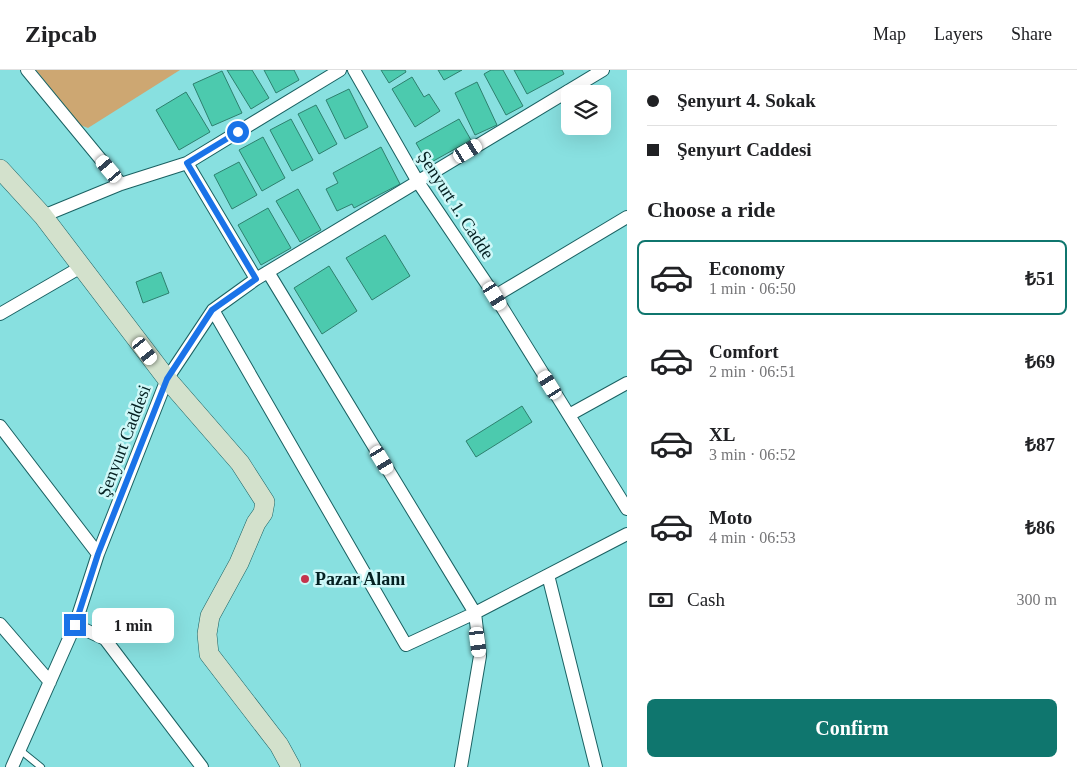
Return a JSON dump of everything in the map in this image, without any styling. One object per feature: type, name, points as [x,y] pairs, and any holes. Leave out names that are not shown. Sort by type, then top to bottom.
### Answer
[{"type":"street","points":[[27,70],[121,184]]},
{"type":"street","points":[[43,216],[121,184],[187,163],[340,70]]},
{"type":"street","name":"Şenyurt 1. Cadde","points":[[354,70],[418,182],[495,296],[627,509]]},
{"type":"street","name":"Şenyurt Caddesi","points":[[12,767],[75,625],[98,554],[167,379],[212,310],[256,279],[603,70]]},
{"type":"street","points":[[187,163],[256,279]]},
{"type":"street","points":[[0,169],[43,216],[167,379],[240,463],[265,502],[263,513],[256,523],[239,563],[210,616],[207,634],[209,654],[279,745],[291,767]]},
{"type":"street","points":[[495,296],[627,217]]},
{"type":"street","points":[[0,314],[81,267]]},
{"type":"street","points":[[268,272],[475,613],[480,656],[462,767]]},
{"type":"street","points":[[212,310],[406,645],[475,613],[627,534]]},
{"type":"street","points":[[569,415],[627,383]]},
{"type":"street","points":[[0,426],[98,554]]},
{"type":"street","points":[[548,575],[596,767]]},
{"type":"street","points":[[0,624],[50,682]]},
{"type":"street","points":[[75,625],[105,639],[202,767]]},
{"type":"lane","points":[[20,750],[41,767]]},
{"type":"shaded area","points":[[36,70],[180,70],[88,128],[80,125]]},
{"type":"building","points":[[227,70],[252,70],[269,98],[251,109]]},
{"type":"building","points":[[264,70],[294,70],[299,80],[276,93]]},
{"type":"building","points":[[381,70],[405,70],[406,72],[389,83]]},
{"type":"building","points":[[438,70],[462,70],[444,80]]},
{"type":"building","points":[[491,70],[503,70],[523,106],[506,115],[484,74]]},
{"type":"building","points":[[514,70],[562,70],[564,74],[527,94]]},
{"type":"building","points":[[222,71],[242,113],[212,126],[193,84]]},
{"type":"building","points":[[412,77],[424,97],[429,94],[440,111],[415,127],[392,89]]},
{"type":"building","points":[[477,82],[497,125],[475,135],[455,93]]},
{"type":"building","points":[[349,89],[368,127],[345,139],[326,100]]},
{"type":"building","points":[[186,92],[210,132],[179,150],[156,110]]},
{"type":"building","points":[[316,105],[337,144],[319,154],[298,114]]},
{"type":"building","points":[[291,119],[313,160],[292,171],[270,130]]},
{"type":"building","points":[[459,119],[471,140],[428,164],[416,143]]},
{"type":"building","points":[[263,137],[285,178],[262,191],[239,150]]},
{"type":"building","points":[[381,147],[400,184],[354,208],[352,204],[337,211],[326,189],[338,183],[333,173]]},
{"type":"building","points":[[239,162],[257,195],[232,209],[214,175]]},
{"type":"building","points":[[298,189],[321,230],[300,242],[276,201]]},
{"type":"building","points":[[268,208],[291,248],[261,265],[238,225]]},
{"type":"building","points":[[385,235],[410,276],[372,300],[346,258]]},
{"type":"building","points":[[329,266],[357,311],[322,334],[294,288]]},
{"type":"building","points":[[161,272],[169,293],[143,303],[136,282]]},
{"type":"building","points":[[522,406],[532,422],[476,457],[466,441]]},
{"type":"place","name":"Pazar Alanı","points":[[305,579]]},
{"type":"route","points":[[75,625],[98,554],[167,379],[212,310],[256,279],[187,163],[238,132]]}]
